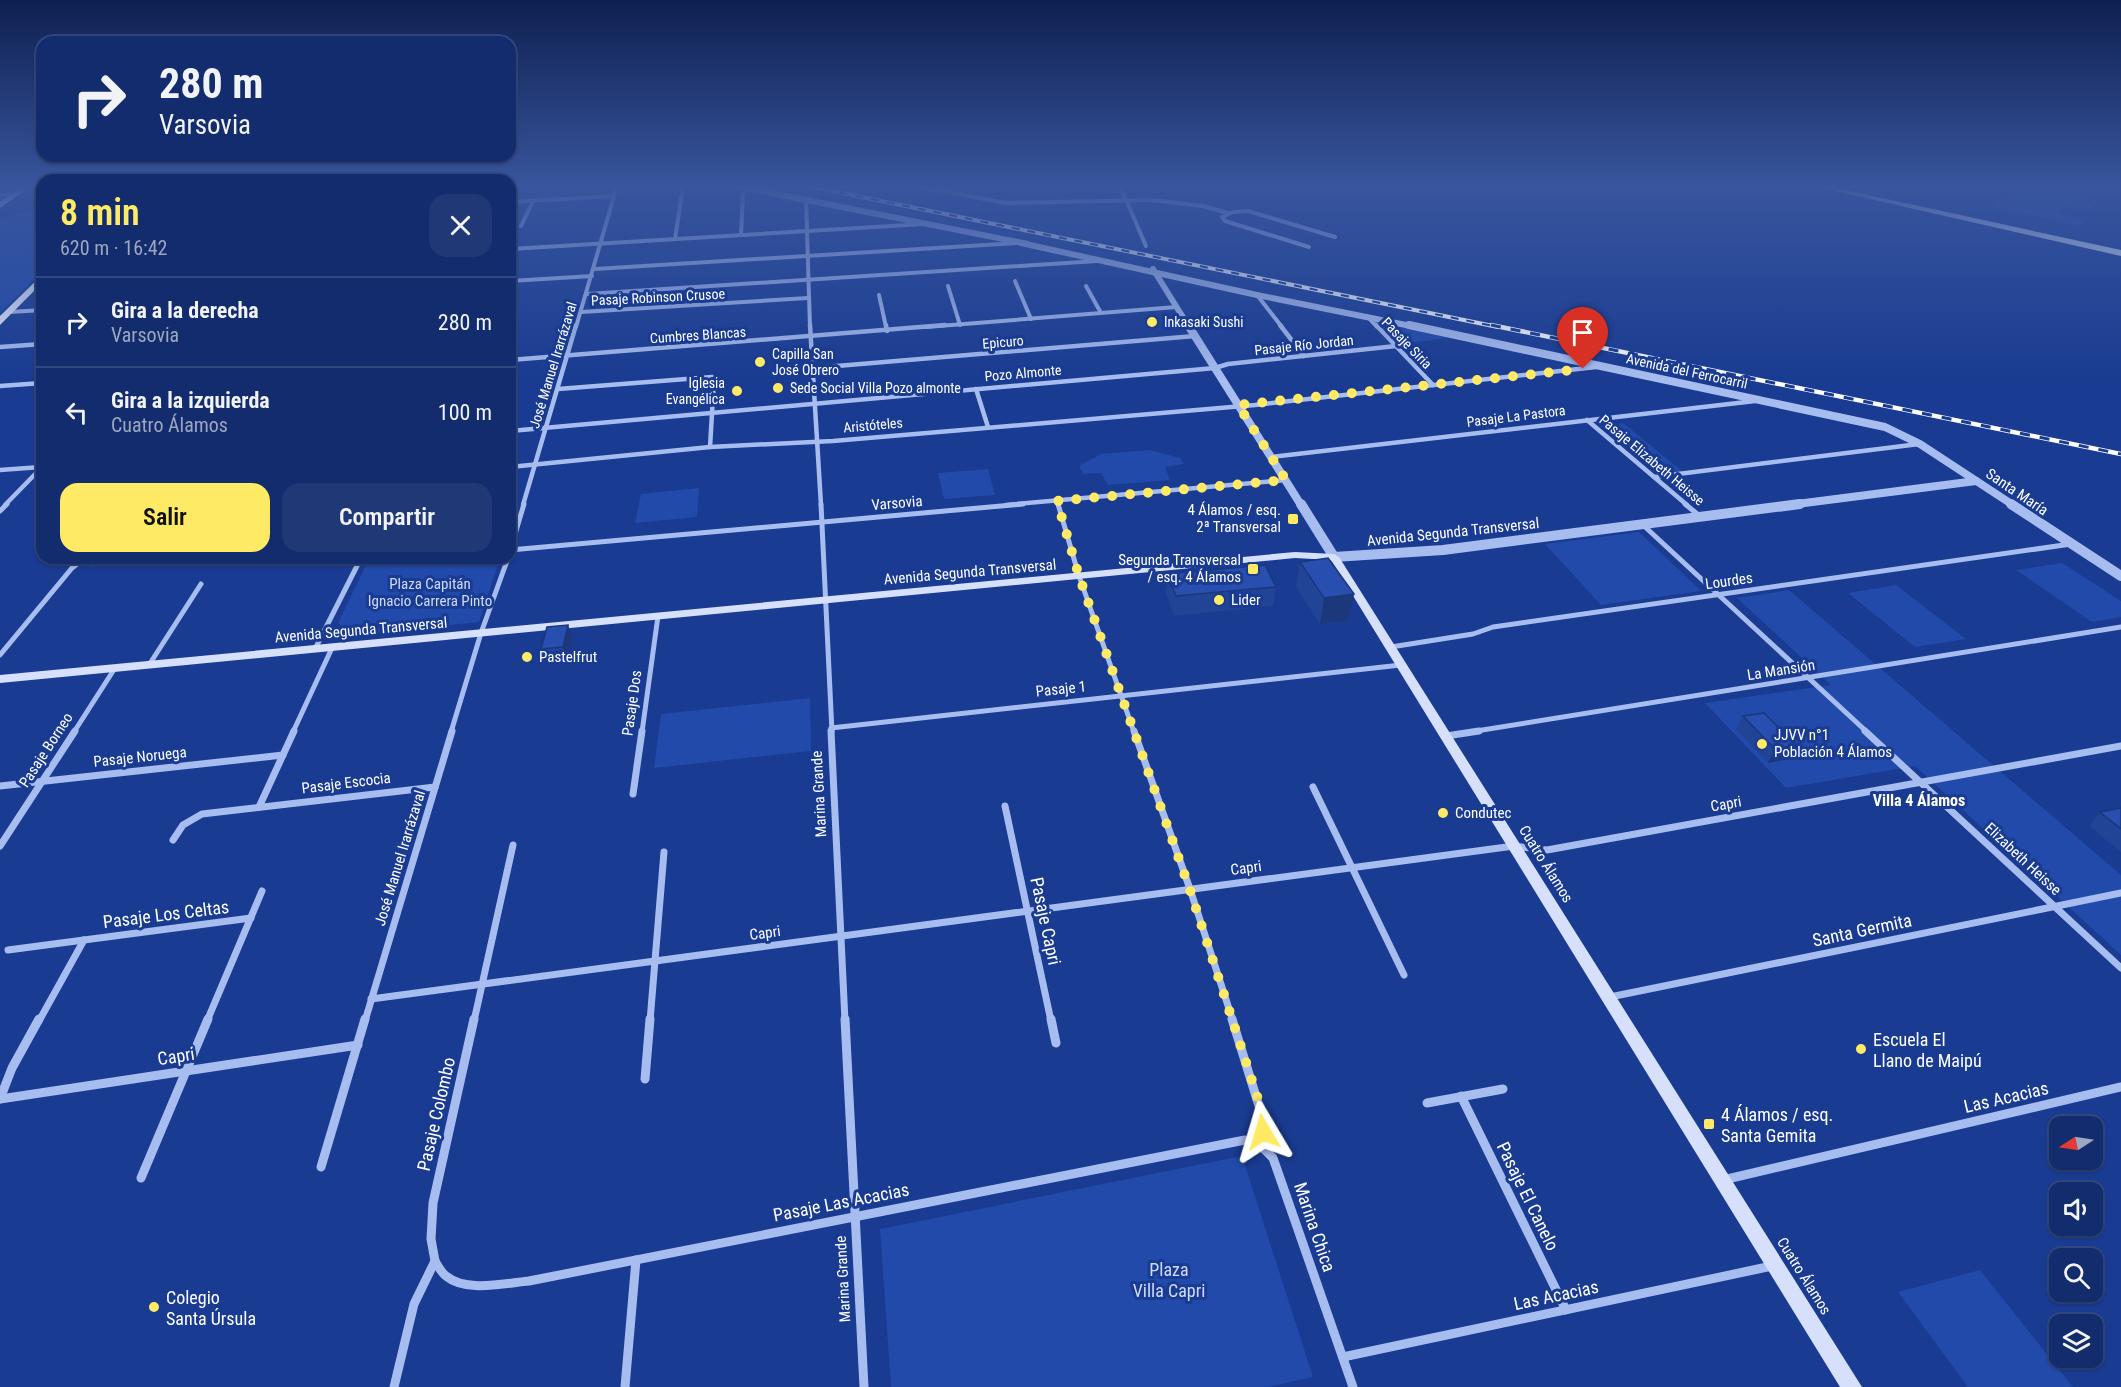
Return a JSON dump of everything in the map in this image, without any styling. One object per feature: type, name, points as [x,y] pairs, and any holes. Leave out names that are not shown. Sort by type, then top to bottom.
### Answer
[{"type":"main road","points":[[0,322],[5,309],[36,284]]},
{"type":"main road","name":"Avenida Segunda Transversal","points":[[0,679],[1295,555],[1334,557]]},
{"type":"main road","name":"Cuatro Álamos","points":[[1334,557],[1852,1387]]},
{"type":"street","name":"José Manuel Irarrázaval","points":[[516,530],[600,251]]},
{"type":"street","name":"Marina Grande","points":[[807,251],[864,1387]]},
{"type":"street","points":[[595,268],[894,251]]},
{"type":"street","name":"Avenida del Ferrocarril","points":[[1054,251],[1257,295],[1295,301]]},
{"type":"street","name":"Avenida del Ferrocarril","points":[[1057,251],[1868,422],[1897,432]]},
{"type":"street","points":[[587,294],[1097,261]]},
{"type":"street","name":"Cuatro Álamos","points":[[1153,271],[1334,557]]},
{"type":"street","points":[[516,281],[592,276]]},
{"type":"street","points":[[1015,281],[1031,319]]},
{"type":"street","points":[[948,286],[960,325]]},
{"type":"street","points":[[1086,286],[1101,313]]},
{"type":"street","points":[[879,295],[887,331]]},
{"type":"street","points":[[1257,295],[1304,356]]},
{"type":"street","name":"Pasaje Robinson Crusoe","points":[[581,312],[808,298]]},
{"type":"street","name":"Cumbres Blancas","points":[[516,360],[1176,307]]},
{"type":"street","points":[[5,309],[36,310]]},
{"type":"street","name":"Pasaje Siria","points":[[1366,316],[1433,385]]},
{"type":"street","name":"Epicuro","points":[[813,368],[1195,336]]},
{"type":"street","points":[[0,347],[36,345]]},
{"type":"street","name":"Pasaje Río Jordan","points":[[1215,368],[1228,364],[1396,346]]},
{"type":"street","name":"Aristóteles","points":[[516,467],[710,447],[818,441],[1238,405],[1604,366]]},
{"type":"street","name":"Pozo Almonte","points":[[516,430],[1215,368]]},
{"type":"street","points":[[558,389],[712,377],[714,380],[710,447]]},
{"type":"street","points":[[0,386],[36,383]]},
{"type":"street","points":[[976,389],[988,427]]},
{"type":"street","name":"Pasaje La Pastora","points":[[1271,457],[1764,400]]},
{"type":"street","name":"Pasaje Elizabeth Heisse","points":[[1587,420],[1701,517]]},
{"type":"street","name":"Santa María","points":[[1897,432],[1920,444],[2121,576]]},
{"type":"street","points":[[1654,477],[1920,444]]},
{"type":"street","points":[[0,470],[36,467]]},
{"type":"street","points":[[0,511],[36,473]]},
{"type":"street","name":"Varsovia","points":[[516,549],[1286,480]]},
{"type":"street","name":"Avenida Segunda Transversal","points":[[1334,557],[1411,554],[1976,481]]},
{"type":"street","points":[[1057,501],[1079,576],[1190,890],[1261,1109],[1263,1132],[1261,1146]]},
{"type":"street","name":"Elizabeth Heisse","points":[[1643,525],[2121,968]]},
{"type":"street","name":"Lourdes","points":[[1391,648],[1473,634],[1493,627],[2072,544]]},
{"type":"street","points":[[0,655],[77,564]]},
{"type":"street","points":[[315,649],[358,564]]},
{"type":"street","name":"José Manuel Irarrázaval","points":[[321,1167],[481,633],[506,564]]},
{"type":"street","points":[[149,665],[201,584]]},
{"type":"street","name":"Pasaje Dos","points":[[633,794],[658,616]]},
{"type":"street","name":"La Mansión","points":[[1446,736],[2121,627]]},
{"type":"street","points":[[259,807],[332,648]]},
{"type":"street","name":"Pasaje 1","points":[[831,728],[1401,665]]},
{"type":"street","name":"Pasaje Borneo","points":[[0,846],[115,668]]},
{"type":"street","name":"Capri","points":[[371,999],[1514,846],[1547,850],[2121,746]]},
{"type":"street","name":"Pasaje Noruega","points":[[0,786],[283,755]]},
{"type":"street","name":"Pasaje Escocia","points":[[173,840],[183,825],[195,816],[435,787]]},
{"type":"street","points":[[1313,787],[1404,975]]},
{"type":"street","name":"Pasaje Capri","points":[[1005,807],[1056,1043]]},
{"type":"street","name":"Pasaje Colombo","points":[[435,1261],[430,1223],[433,1203],[513,845]]},
{"type":"street","points":[[645,1079],[664,852]]},
{"type":"street","name":"Pasaje Los Celtas","points":[[141,1178],[262,891]]},
{"type":"street","name":"Santa Germita","points":[[1609,997],[2121,893]]},
{"type":"street","name":"Pasaje Los Celtas","points":[[8,950],[251,918]]},
{"type":"street","name":"Pasaje Los Celtas","points":[[0,1099],[12,1068],[84,940]]},
{"type":"street","name":"Capri","points":[[0,1099],[357,1045]]},
{"type":"street","name":"Las Acacias","points":[[1723,1180],[2121,1087]]},
{"type":"street","points":[[1427,1103],[1503,1089]]},
{"type":"street","name":"Pasaje El Canelo","points":[[1461,1096],[1566,1310]]},
{"type":"street","name":"Pasaje Las Acacias","points":[[435,1261],[448,1277],[464,1283],[484,1285],[529,1281],[1237,1141],[1253,1142],[1261,1146]]},
{"type":"street","name":"Marina Chica","points":[[1261,1146],[1276,1166],[1353,1387]]},
{"type":"street","points":[[625,1387],[636,1260]]},
{"type":"street","points":[[394,1387],[414,1304],[435,1261]]},
{"type":"street","name":"Las Acacias","points":[[1343,1357],[1776,1265]]},
{"type":"green space","points":[[0,251],[36,251],[36,277],[0,313]]},
{"type":"green space","points":[[1379,322],[1448,338],[1401,344]]},
{"type":"green space","points":[[1623,423],[1682,471],[1658,474],[1601,426]]},
{"type":"green space","points":[[1150,450],[1180,458],[1184,464],[1165,467],[1170,480],[1108,485],[1101,473],[1083,474],[1079,466],[1101,454]]},
{"type":"green space","points":[[988,469],[995,495],[944,499],[938,473]]},
{"type":"green space","points":[[699,488],[697,517],[635,523],[641,494]]},
{"type":"green space","points":[[1639,532],[1701,591],[1601,605],[1545,544]]},
{"type":"green space","points":[[2062,563],[2121,601],[2121,617],[2092,622],[2016,570]]},
{"type":"green space","points":[[92,564],[125,564],[89,567]]},
{"type":"green space","name":"Plaza Capitán Ignacio Carrera Pinto","points":[[498,564],[479,622],[354,635],[338,623],[366,565]]},
{"type":"green space","points":[[1896,585],[1966,639],[1915,647],[1848,593]]},
{"type":"green space","points":[[1789,590],[2121,875],[2121,955],[1915,766],[1786,788],[1705,703],[1831,685],[1737,598]]},
{"type":"green space","points":[[810,698],[811,751],[654,768],[661,714]]},
{"type":"green space","name":"Plaza Villa Capri","points":[[1242,1156],[1313,1377],[1268,1387],[891,1387],[880,1229]]},
{"type":"green space","points":[[1980,1270],[2049,1357],[2049,1368],[2058,1368],[2073,1387],[1968,1387],[1898,1292]]},
{"type":"building","points":[[1328,558],[1354,594],[1324,598],[1300,562]]},
{"type":"building","points":[[1265,565],[1276,587],[1176,596],[1167,574]]},
{"type":"building","points":[[568,625],[563,647],[541,649],[547,627]]},
{"type":"building","points":[[1764,713],[1796,745],[1775,749],[1743,716]]},
{"type":"building","points":[[2121,808],[2121,829],[2100,812]]},
{"type":"railway","points":[[1125,251],[1498,327]]},
{"type":"railway","points":[[1491,325],[2121,454]]},
{"type":"place","name":"Inkasaki Sushi","points":[[1152,322]]},
{"type":"place","name":"Capilla San José Obrero","points":[[760,362]]},
{"type":"place","name":"Sede Social Villa Pozo almonte","points":[[778,388]]},
{"type":"place","name":"Iglesia Evangélica","points":[[737,391]]},
{"type":"place","name":"4 Álamos / esq. 2ª Transversal","points":[[1293,519]]},
{"type":"place","name":"Segunda Transversal / esq. 4 Álamos","points":[[1253,569]]},
{"type":"place","name":"Lider","points":[[1219,600]]},
{"type":"place","name":"Pastelfrut","points":[[527,657]]},
{"type":"place","name":"JJVV n°1 Población 4 Álamos","points":[[1762,744]]},
{"type":"place","name":"Condutec","points":[[1443,813]]},
{"type":"place","name":"Escuela El Llano de Maipú","points":[[1861,1049]]},
{"type":"place","name":"4 Álamos / esq. Santa Gemita","points":[[1709,1124]]},
{"type":"place","name":"Colegio Santa Úrsula","points":[[154,1307]]},
{"type":"district","name":"Villa 4 Álamos","points":[[1919,800]]},
{"type":"route","points":[[1263,1132],[1263,1119],[1258,1099],[1190,890],[1079,576],[1057,501],[1286,480],[1238,405],[1583,369]]}]
